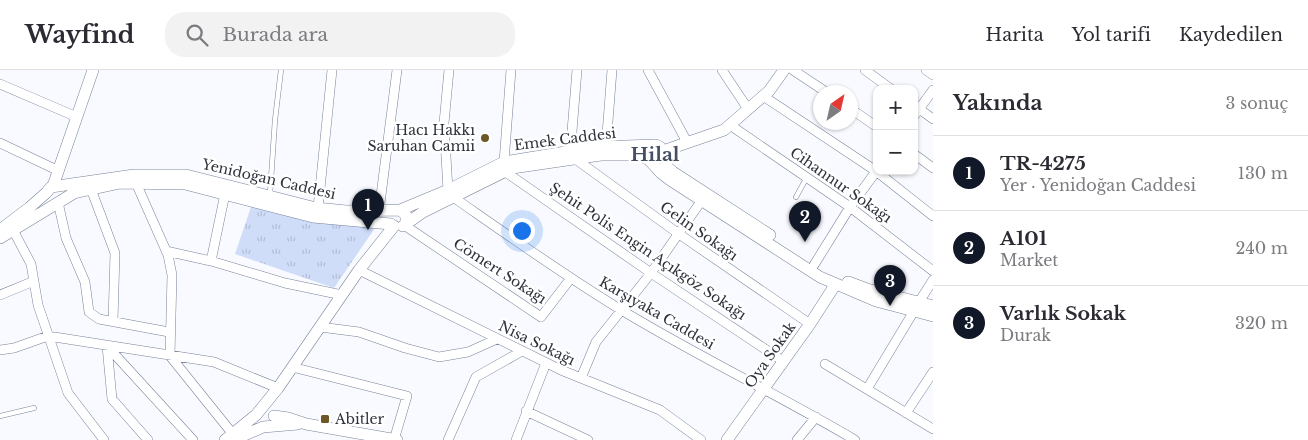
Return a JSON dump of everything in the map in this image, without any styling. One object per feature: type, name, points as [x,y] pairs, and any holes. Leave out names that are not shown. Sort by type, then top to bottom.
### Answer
[{"type":"street","points":[[318,208],[332,70]]},
{"type":"street","points":[[379,212],[397,70]]},
{"type":"street","points":[[448,70],[444,123],[451,193]]},
{"type":"street","points":[[504,166],[511,70]]},
{"type":"street","points":[[574,154],[572,131],[576,70]]},
{"type":"street","points":[[606,146],[612,70]]},
{"type":"street","points":[[648,70],[687,142]]},
{"type":"street","points":[[722,70],[748,110]]},
{"type":"street","name":"Emek Caddesi","points":[[278,388],[359,270],[399,224],[423,212],[451,193],[504,166],[512,168],[606,146],[660,151],[724,130],[763,96],[784,70]]},
{"type":"street","points":[[793,70],[816,85]]},
{"type":"street","points":[[865,70],[886,85]]},
{"type":"street","points":[[926,70],[933,75]]},
{"type":"street","points":[[50,190],[59,171],[91,71]]},
{"type":"street","points":[[0,84],[77,117]]},
{"type":"street","points":[[918,108],[933,90]]},
{"type":"street","points":[[763,96],[873,168]]},
{"type":"street","points":[[918,111],[933,119]]},
{"type":"street","points":[[858,114],[873,124]]},
{"type":"street","name":"Cihannur Sokağı","points":[[730,125],[850,207],[933,271]]},
{"type":"street","points":[[0,143],[59,171]]},
{"type":"street","points":[[933,306],[916,307],[876,301],[820,277],[661,173],[649,160],[647,151],[660,151],[667,167],[673,172],[833,276],[916,307],[933,316]]},
{"type":"street","name":"Emek Caddesi","points":[[574,154],[635,155],[649,160]]},
{"type":"street","name":"Gelin Sokağı","points":[[574,154],[679,234],[810,324]]},
{"type":"street","points":[[918,157],[933,168]]},
{"type":"street","name":"Şehit Polis Engin Açıkgöz Sokağı","points":[[504,166],[651,273],[783,361]]},
{"type":"street","points":[[814,265],[873,174]]},
{"type":"street","name":"Yenidoğan Caddesi","points":[[50,190],[135,179],[186,175],[313,217],[399,224]]},
{"type":"street","points":[[882,175],[933,216]]},
{"type":"street","name":"Yenidoğan Caddesi","points":[[0,238],[74,193],[120,184],[135,179]]},
{"type":"street","points":[[135,179],[166,251],[172,275],[170,356],[230,438]]},
{"type":"street","points":[[0,230],[50,190],[58,187],[62,191],[62,196],[58,202],[66,238],[85,282],[89,312],[100,319],[170,332]]},
{"type":"street","name":"Yenidoğan Caddesi","points":[[226,189],[270,196],[318,208],[379,212],[399,210]]},
{"type":"street","points":[[211,261],[226,189]]},
{"type":"street","points":[[91,190],[115,253],[112,321]]},
{"type":"street","name":"Emek Caddesi","points":[[399,210],[451,193]]},
{"type":"street","name":"Karşıyaka Caddesi","points":[[451,193],[571,278],[622,310],[855,440]]},
{"type":"street","points":[[581,378],[596,342],[651,273],[702,200]]},
{"type":"street","points":[[399,210],[392,211],[390,216],[399,224]]},
{"type":"street","name":"Cömert Sokağı","points":[[399,224],[541,317],[571,278]]},
{"type":"street","points":[[13,230],[31,264],[38,304],[68,393],[104,440]]},
{"type":"street","points":[[166,251],[211,261],[285,283],[342,295]]},
{"type":"street","name":"Nisa Sokağı","points":[[359,270],[546,363],[660,410],[701,440]]},
{"type":"street","points":[[867,389],[933,280]]},
{"type":"street","points":[[0,295],[34,281]]},
{"type":"street","name":"Oya Sokak","points":[[727,440],[810,324],[835,285]]},
{"type":"street","points":[[320,326],[359,332],[405,348],[439,357],[468,352],[497,338]]},
{"type":"street","points":[[0,350],[14,348],[48,336],[214,362],[278,388]]},
{"type":"street","points":[[107,346],[112,399],[148,440]]},
{"type":"street","points":[[107,346],[193,440]]},
{"type":"street","points":[[448,440],[476,377],[522,351]]},
{"type":"street","points":[[516,440],[546,363]]},
{"type":"street","points":[[825,364],[933,429]]},
{"type":"street","points":[[270,420],[265,409],[258,413],[256,422],[288,418],[303,423],[396,440],[407,396],[292,367]]},
{"type":"street","points":[[906,412],[933,372]]},
{"type":"street","points":[[230,438],[258,413],[278,388]]},
{"type":"street","points":[[270,420],[278,388]]},
{"type":"street","points":[[526,411],[588,440]]},
{"type":"street","points":[[797,440],[816,417]]},
{"type":"street","points":[[230,438],[270,420]]},
{"type":"lane","points":[[270,196],[275,120],[281,70]]},
{"type":"lane","points":[[796,196],[807,177]]},
{"type":"lane","points":[[0,416],[34,408]]},
{"type":"green space","points":[[251,207],[377,225],[334,288],[235,254]]},
{"type":"place","name":"Hacı Hakkı Saruhan Camii","points":[[485,138]]},
{"type":"place","name":"TR-4275","points":[[368,230]]},
{"type":"place","name":"A101","points":[[805,242]]},
{"type":"place","name":"Varlık Sokak","points":[[890,306]]},
{"type":"place","name":"Abitler","points":[[325,419]]},
{"type":"district","name":"Hilal","points":[[655,154]]}]
